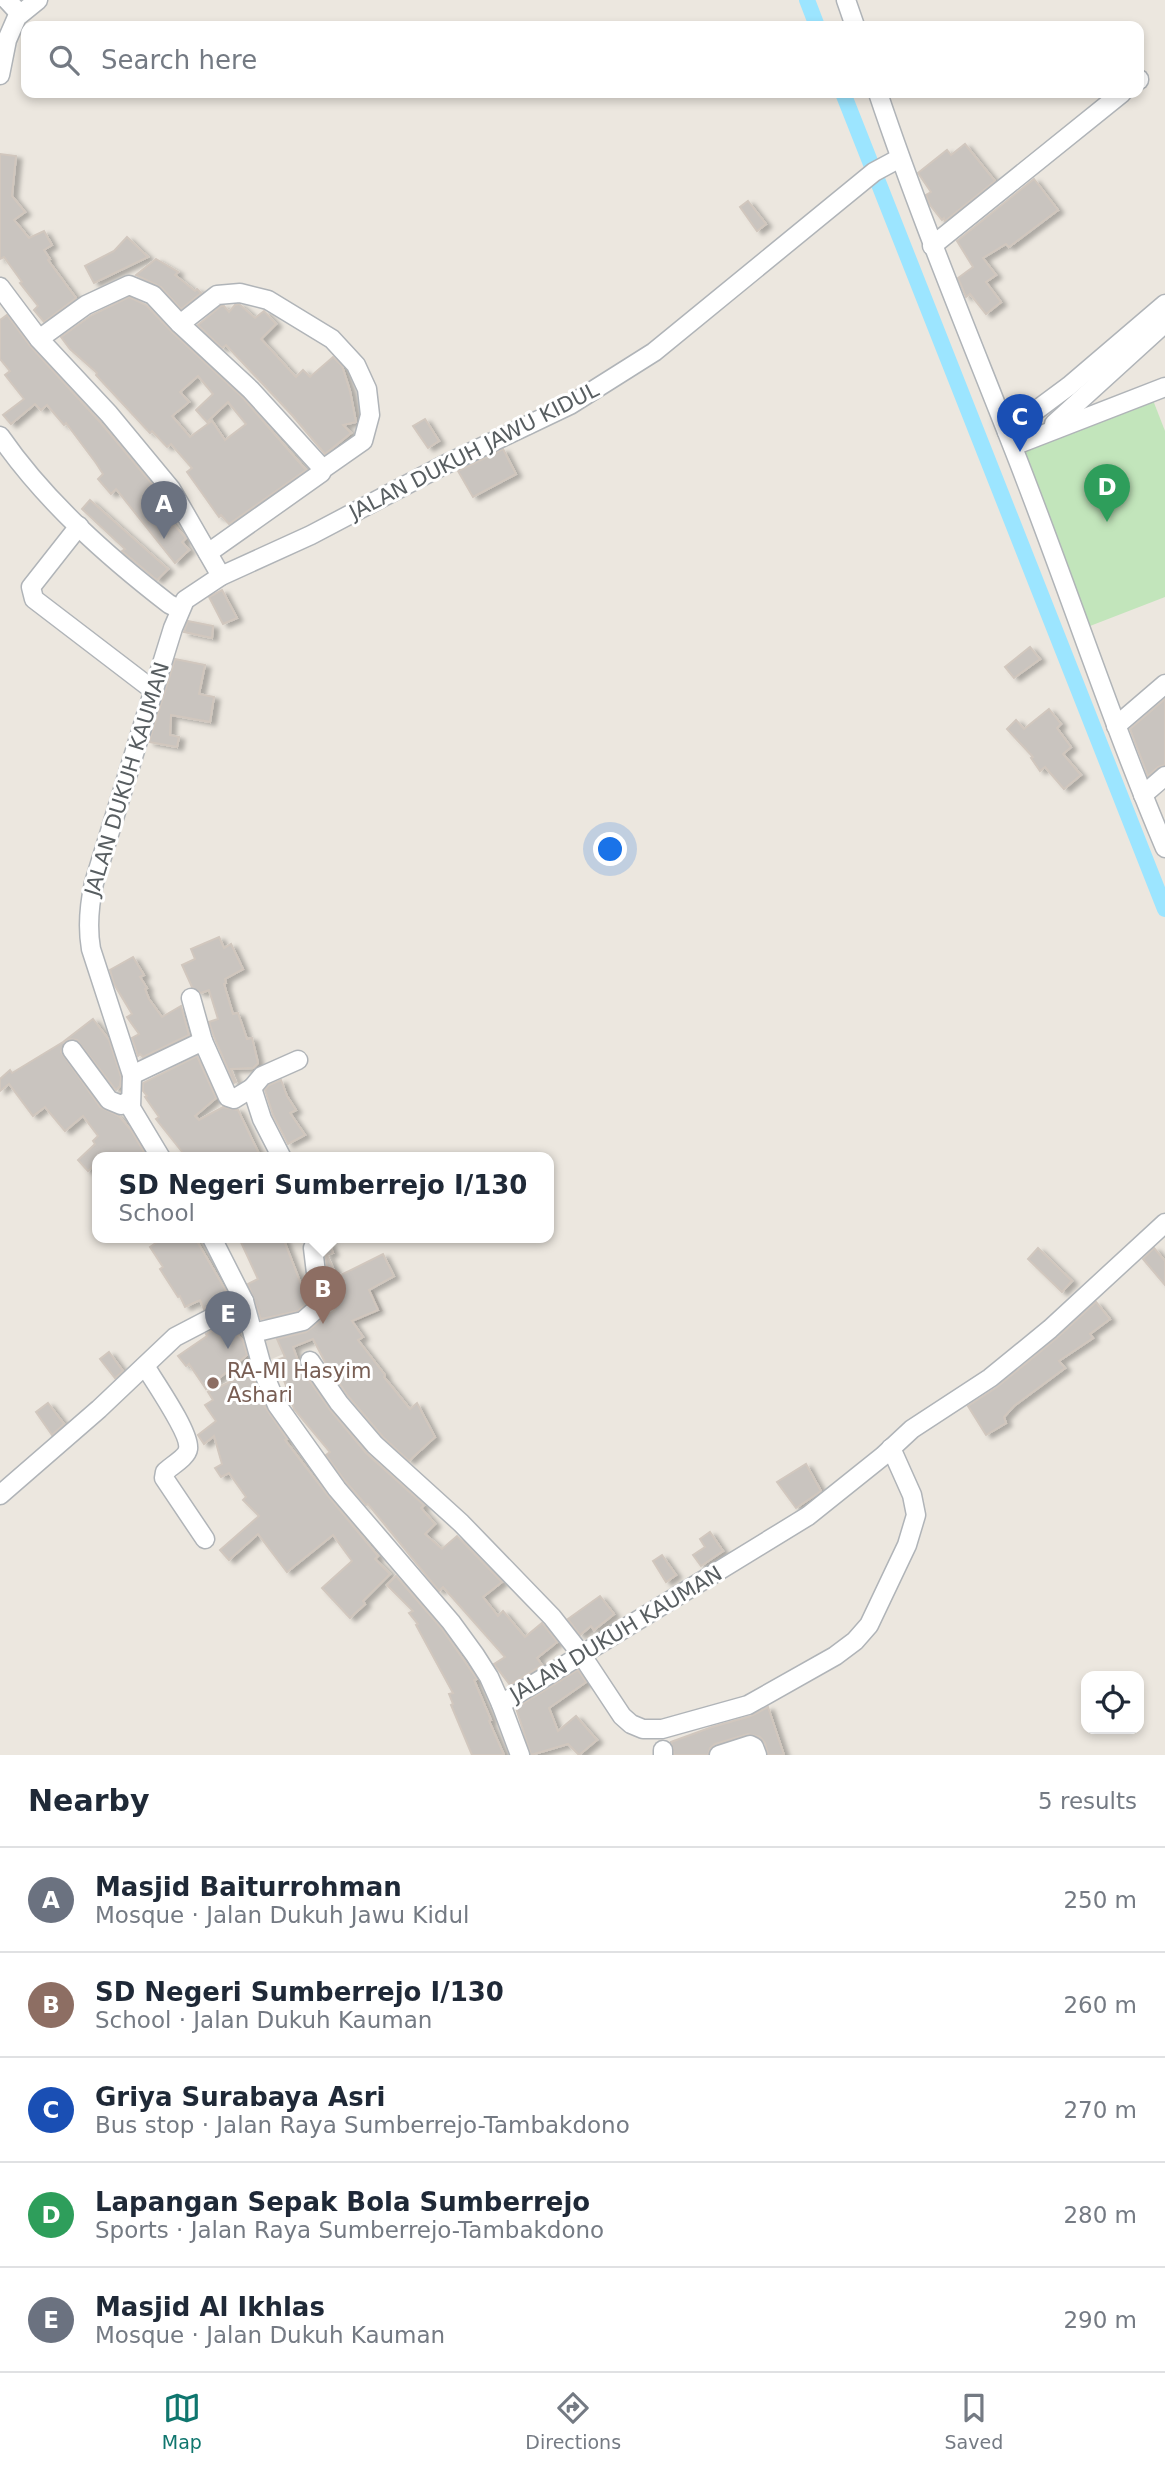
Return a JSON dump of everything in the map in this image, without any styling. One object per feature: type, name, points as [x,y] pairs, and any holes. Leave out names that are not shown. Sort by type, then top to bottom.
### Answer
[{"type":"street","points":[[0,75],[15,10],[38,0]]},
{"type":"street","points":[[846,0],[853,21]]},
{"type":"street","points":[[879,98],[891,163],[932,246],[1010,439],[1116,726],[1165,848]]},
{"type":"street","points":[[932,246],[1116,98]]},
{"type":"street","name":"JALAN DUKUH JAWU KIDUL","points":[[221,576],[311,535],[442,466],[570,405],[654,352],[891,163]]},
{"type":"street","points":[[39,339],[86,305],[131,285],[153,295],[251,390],[323,469]]},
{"type":"street","points":[[0,287],[39,339],[109,414],[171,489],[221,576],[185,600],[179,609],[128,573],[79,526],[17,461],[0,436]]},
{"type":"street","points":[[180,324],[217,295],[240,293],[268,300],[332,340],[356,365],[367,389],[370,415],[363,441],[208,552]]},
{"type":"street","points":[[1010,439],[1165,304]]},
{"type":"street","points":[[1046,432],[1165,323]]},
{"type":"street","points":[[1010,439],[1046,432],[1165,387]]},
{"type":"street","points":[[79,526],[31,587],[31,593],[34,599],[153,690]]},
{"type":"street","name":"JALAN DUKUH KAUMAN","points":[[130,1100],[132,1075],[91,949],[89,903],[179,609]]},
{"type":"street","points":[[1116,726],[1165,684]]},
{"type":"street","points":[[1143,795],[1165,776]]},
{"type":"street","points":[[191,998],[203,1041],[230,1099],[252,1088],[262,1076],[298,1060]]},
{"type":"street","points":[[132,1075],[203,1041]]},
{"type":"street","points":[[72,1051],[109,1100],[121,1105],[130,1100],[134,1114],[158,1152]]},
{"type":"street","points":[[252,1088],[262,1119],[279,1152]]},
{"type":"street","name":"JALAN DUKUH KAUMAN","points":[[215,1243],[244,1301],[264,1374],[277,1405],[337,1489],[451,1622],[489,1677],[501,1704],[808,1516],[912,1429],[990,1378],[1050,1329],[1165,1223]]},
{"type":"street","points":[[253,1333],[303,1321],[320,1306],[313,1248],[316,1243]]},
{"type":"street","points":[[0,1495],[175,1337],[244,1301]]},
{"type":"street","points":[[310,1362],[339,1404],[375,1445],[492,1553],[552,1617],[581,1654],[622,1716],[643,1729],[662,1729],[748,1705],[835,1656],[869,1625],[907,1545],[916,1515],[912,1495],[891,1448]]},
{"type":"street","points":[[145,1366],[184,1431],[188,1447],[187,1452],[165,1472],[164,1478],[205,1539]]},
{"type":"street","points":[[501,1704],[520,1755]]},
{"type":"street","points":[[719,1755],[751,1750]]},
{"type":"shaded area","points":[[373,1290],[383,1311],[267,1361],[263,1336]]},
{"type":"green space","points":[[1151,395],[1165,431],[1165,597],[1090,626],[1018,447]]},
{"type":"building","points":[[965,144],[995,181],[945,221],[930,205],[926,195],[931,192],[918,173],[947,150],[951,155]]},
{"type":"building","points":[[0,154],[16,156],[12,196],[25,212],[14,220],[29,238],[44,231],[52,245],[44,250],[50,259],[48,260],[76,298],[44,322],[34,310],[38,306],[20,283],[22,282],[4,257],[0,259]]},
{"type":"building","points":[[1034,179],[1058,210],[1009,247],[1006,244],[983,258],[996,275],[986,282],[1001,302],[986,314],[970,294],[966,297],[958,278],[973,267],[957,241]]},
{"type":"building","points":[[748,201],[766,224],[757,231],[740,207]]},
{"type":"building","points":[[127,237],[148,257],[94,283],[85,266],[114,251]]},
{"type":"building","points":[[156,259],[178,272],[175,275],[201,293],[181,309],[161,287],[136,275]]},
{"type":"building","points":[[129,297],[146,305],[243,398],[306,470],[229,524],[221,515],[219,517],[187,472],[192,468],[171,444],[167,447],[152,431],[150,433],[61,337],[92,315]],"holes":[[[198,376],[213,394],[196,410],[207,422],[228,402],[246,424],[225,440],[212,421],[190,437],[172,416],[189,402],[180,392]]]},
{"type":"building","points":[[239,304],[255,318],[264,311],[276,324],[261,339],[296,377],[303,370],[310,377],[333,357],[342,366],[356,422],[343,425],[351,433],[325,454],[226,345],[222,348],[198,325],[221,306],[229,312]]},
{"type":"building","points":[[7,315],[31,347],[152,484],[158,494],[151,500],[186,538],[182,542],[189,550],[175,563],[116,489],[111,494],[98,479],[103,474],[96,463],[66,423],[64,425],[47,405],[41,410],[35,404],[11,424],[3,415],[24,399],[5,375],[10,371],[0,359],[0,320]]},
{"type":"building","points":[[425,419],[439,441],[428,448],[413,426]]},
{"type":"building","points":[[503,449],[516,474],[473,497],[458,471]]},
{"type":"building","points":[[90,500],[168,569],[157,580],[122,551],[125,549],[82,509]]},
{"type":"building","points":[[222,590],[237,618],[223,624],[209,597]]},
{"type":"building","points":[[188,621],[213,626],[212,638],[184,632]]},
{"type":"building","points":[[1030,647],[1040,659],[1014,678],[1005,667]]},
{"type":"building","points":[[175,659],[205,665],[199,694],[214,697],[210,722],[171,715],[170,735],[179,737],[177,747],[149,742]]},
{"type":"building","points":[[1165,699],[1165,765],[1158,767],[1148,776],[1130,729]]},
{"type":"building","points":[[1049,709],[1061,724],[1057,728],[1071,747],[1063,754],[1081,775],[1064,789],[1045,767],[1040,771],[1031,758],[1033,757],[1007,729],[1016,720],[1024,729]]},
{"type":"building","points":[[219,937],[224,948],[231,944],[243,969],[225,979],[224,984],[233,1014],[238,1013],[247,1039],[252,1038],[258,1063],[253,1068],[231,1069],[236,1082],[234,1083],[209,1022],[218,1019],[209,990],[201,993],[192,987],[182,965],[195,959],[191,949]]},
{"type":"building","points":[[133,957],[144,975],[140,977],[147,988],[145,989],[149,999],[162,1017],[181,1006],[189,1035],[143,1057],[140,1054],[138,1056],[132,1038],[139,1034],[127,1017],[132,1014],[114,984],[110,970]]},
{"type":"building","points":[[93,1019],[109,1040],[121,1077],[120,1086],[116,1090],[77,1040],[65,1041],[61,1052],[100,1107],[119,1116],[144,1152],[92,1152],[92,1167],[88,1171],[78,1160],[95,1144],[93,1141],[98,1136],[83,1116],[65,1131],[45,1107],[33,1116],[9,1084],[0,1091],[0,1079],[10,1070],[12,1073],[63,1042]]},
{"type":"building","points":[[197,1056],[216,1098],[195,1116],[199,1120],[223,1107],[238,1110],[258,1152],[182,1152],[156,1119],[159,1117],[145,1097],[147,1096],[143,1091],[143,1083]]},
{"type":"building","points":[[281,1080],[296,1110],[290,1113],[305,1135],[288,1144],[273,1115],[265,1090],[269,1085]]},
{"type":"building","points":[[156,1243],[198,1243],[229,1296],[204,1309],[200,1300],[185,1307],[160,1269],[163,1267],[150,1247]]},
{"type":"building","points":[[241,1243],[285,1243],[308,1302],[298,1311],[261,1319],[248,1284],[258,1279]]},
{"type":"building","points":[[328,1243],[333,1253],[327,1255],[337,1277],[383,1254],[394,1276],[369,1290],[378,1310],[352,1321],[363,1337],[358,1340],[384,1377],[410,1409],[417,1403],[435,1437],[409,1461],[383,1437],[348,1396],[313,1339],[293,1347],[300,1367],[330,1410],[366,1453],[424,1505],[421,1508],[435,1524],[425,1534],[442,1549],[457,1536],[502,1582],[483,1597],[498,1616],[503,1611],[525,1637],[542,1623],[557,1642],[537,1658],[542,1665],[510,1685],[494,1664],[505,1657],[443,1587],[439,1591],[368,1504],[366,1505],[346,1482],[326,1455],[330,1452],[294,1409],[277,1360],[285,1357],[277,1339],[306,1332],[335,1310],[331,1301],[325,1250]]},
{"type":"building","points":[[1038,1248],[1072,1281],[1062,1292],[1028,1259]]},
{"type":"building","points":[[1154,1248],[1165,1261],[1165,1285],[1143,1259]]},
{"type":"building","points":[[1096,1302],[1110,1319],[1090,1334],[1093,1338],[1059,1361],[1065,1368],[1014,1406],[1004,1417],[1006,1423],[986,1435],[968,1406],[997,1387]]},
{"type":"building","points":[[232,1320],[228,1323],[243,1341],[247,1355],[206,1389],[189,1364],[186,1366],[178,1356],[207,1336],[206,1334]]},
{"type":"building","points":[[109,1352],[123,1371],[115,1378],[100,1359]]},
{"type":"building","points":[[250,1373],[256,1384],[252,1388],[287,1439],[285,1440],[378,1556],[375,1559],[390,1574],[350,1618],[322,1588],[352,1561],[333,1535],[287,1572],[258,1534],[229,1560],[220,1550],[259,1516],[243,1500],[246,1497],[229,1473],[221,1477],[215,1468],[222,1464],[214,1436],[204,1444],[198,1435],[216,1421],[205,1405],[213,1400],[208,1392]]},
{"type":"building","points":[[48,1403],[64,1424],[52,1435],[36,1412]]},
{"type":"building","points":[[806,1464],[821,1491],[796,1508],[777,1482]]},
{"type":"building","points":[[710,1532],[723,1551],[701,1566],[693,1555],[705,1547],[700,1539]]},
{"type":"building","points":[[662,1555],[676,1575],[666,1582],[653,1561]]},
{"type":"building","points":[[396,1576],[442,1629],[477,1679],[474,1680],[504,1755],[472,1755],[451,1705],[453,1704],[449,1694],[453,1693],[416,1625],[418,1624],[409,1613],[413,1611],[387,1585]]},
{"type":"building","points":[[600,1596],[614,1614],[594,1630],[591,1626],[580,1635],[568,1619]]},
{"type":"building","points":[[578,1670],[586,1682],[549,1708],[558,1731],[576,1716],[597,1740],[579,1755],[568,1744],[531,1755],[516,1708]]},
{"type":"building","points":[[768,1707],[784,1755],[768,1755],[765,1743],[760,1737],[748,1734],[715,1744],[708,1755],[674,1755],[671,1742],[751,1716]]},
{"type":"waterway","points":[[807,0],[815,21]]},
{"type":"waterway","points":[[845,98],[1165,909]]},
{"type":"place","name":"Griya Surabaya Asri","points":[[1020,452]]},
{"type":"place","name":"Lapangan Sepak Bola Sumberrejo","points":[[1107,522]]},
{"type":"place","name":"Masjid Baiturrohman","points":[[164,539]]},
{"type":"place","name":"SD Negeri Sumberrejo I/130","points":[[323,1324]]},
{"type":"place","name":"Masjid Al Ikhlas","points":[[228,1349]]},
{"type":"place","name":"RA-MI Hasyim Ashari","points":[[213,1383]]}]
